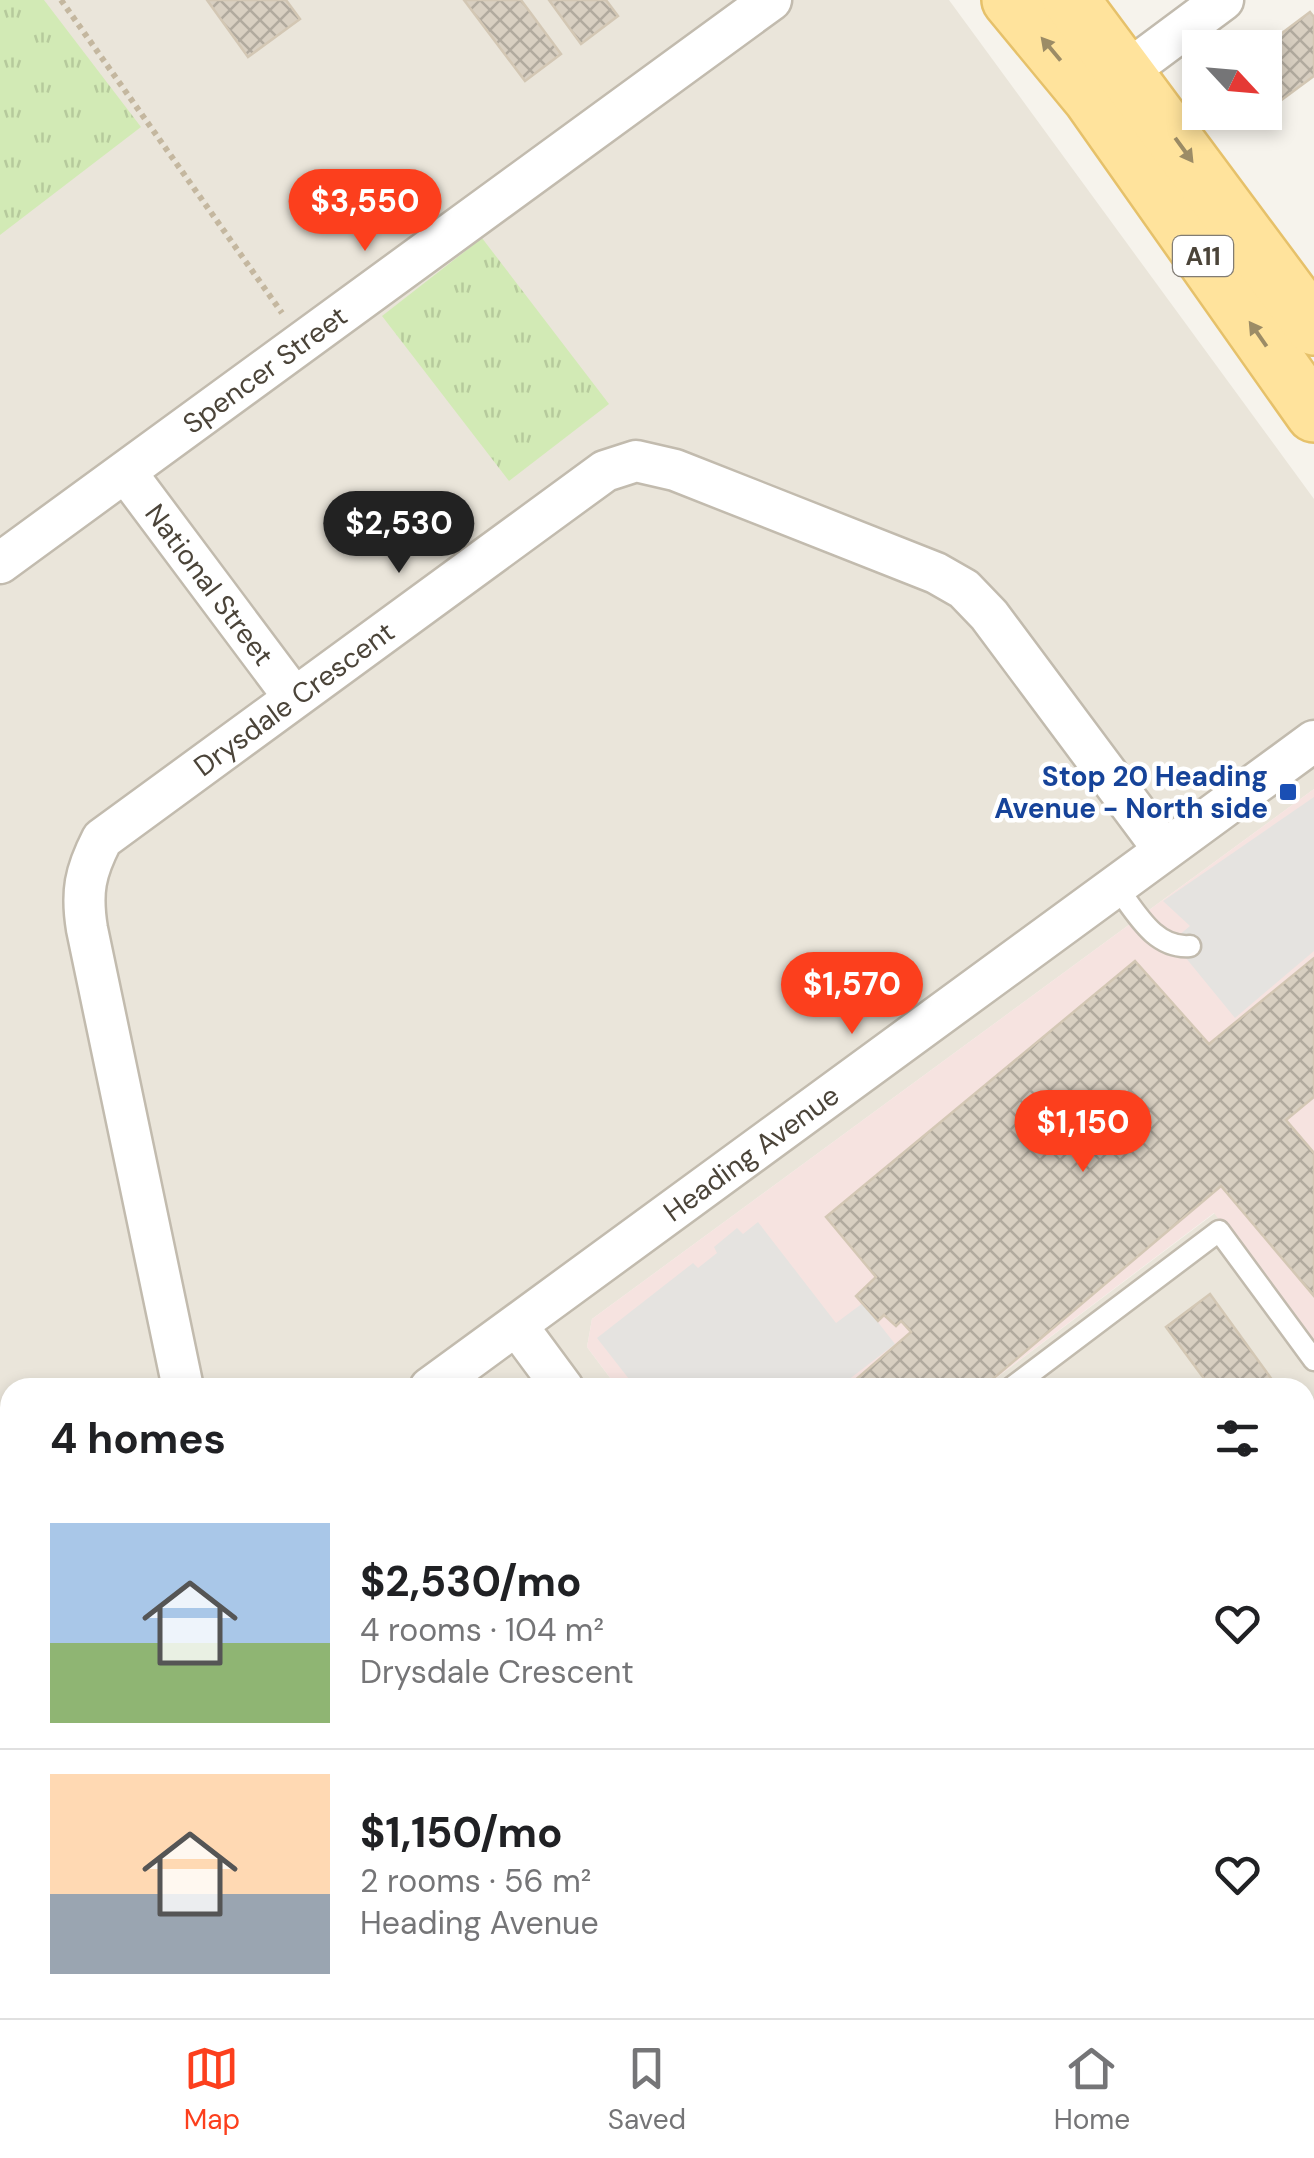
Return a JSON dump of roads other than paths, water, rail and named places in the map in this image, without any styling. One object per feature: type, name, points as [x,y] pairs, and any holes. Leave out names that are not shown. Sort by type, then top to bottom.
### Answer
[{"type":"main road","name":"A11","points":[[1010,0],[1109,84],[1314,327]]},
{"type":"main road","name":"A11","points":[[1072,0],[1109,84],[1314,414]]},
{"type":"street","name":"Spencer Street","points":[[0,564],[771,0]]},
{"type":"street","points":[[1109,84],[1223,0]]},
{"type":"street","name":"Drysdale Crescent","points":[[181,1378],[87,928],[82,897],[85,871],[102,839],[606,471],[636,461],[675,470],[936,572],[964,589],[989,615],[1164,850]]},
{"type":"street","name":"National Street","points":[[127,474],[293,696]]},
{"type":"street","name":"Heading Avenue","points":[[444,1378],[1314,741]]},
{"type":"street","points":[[518,1327],[556,1378]]},
{"type":"lane","points":[[1116,886],[1157,938],[1174,947],[1190,946]]},
{"type":"lane","points":[[1024,1378],[1219,1231],[1314,1360]]},
{"type":"place","name":"Stop 20 Heading Avenue - North side","points":[[1288,792]]}]
